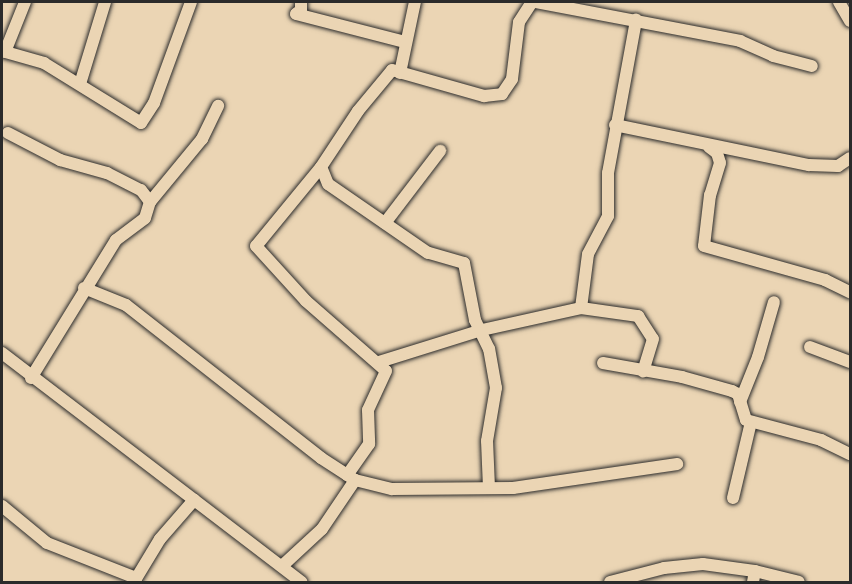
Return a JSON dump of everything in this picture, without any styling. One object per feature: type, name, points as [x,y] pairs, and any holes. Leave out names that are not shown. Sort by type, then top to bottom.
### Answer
[{"type":"street","points":[[25,2],[3,51],[44,63],[141,123],[154,103],[191,2]]},
{"type":"street","points":[[80,84],[105,2]]},
{"type":"street","points":[[301,2],[301,10],[296,14],[405,42]]},
{"type":"street","points":[[400,73],[415,2]]},
{"type":"street","points":[[282,566],[322,529],[351,477],[370,438],[370,402],[386,377],[379,362],[306,301],[256,246],[321,167],[388,73],[400,73],[484,96],[502,93],[512,79],[519,22],[534,2],[636,20],[678,32],[740,41],[773,56],[812,66]]},
{"type":"street","points":[[839,2],[850,21]]},
{"type":"street","points":[[581,308],[588,254],[608,216],[608,172],[636,20]]},
{"type":"street","points":[[31,378],[84,288],[116,240],[145,218],[150,201],[202,139],[218,106]]},
{"type":"street","points":[[615,125],[709,147],[828,168],[850,158]]},
{"type":"street","points":[[8,133],[60,160],[107,173],[141,190],[150,201]]},
{"type":"street","points":[[709,147],[717,153],[720,163],[710,195],[704,246],[818,277],[850,292]]},
{"type":"street","points":[[385,223],[440,151]]},
{"type":"street","points":[[321,167],[328,184],[428,253],[464,263],[475,320],[482,330],[496,388],[487,441],[489,489]]},
{"type":"street","points":[[84,288],[126,305],[351,477],[392,489],[489,489],[677,464]]},
{"type":"street","points":[[740,402],[758,357],[774,302]]},
{"type":"street","points":[[379,362],[482,330],[581,308],[638,316],[653,339],[643,371]]},
{"type":"street","points":[[810,347],[850,362]]},
{"type":"street","points":[[2,353],[31,378],[115,436],[302,582]]},
{"type":"street","points":[[603,363],[682,377],[732,391],[740,402],[744,419],[821,440],[850,454]]},
{"type":"street","points":[[733,498],[751,422]]},
{"type":"street","points":[[2,506],[47,543],[135,580],[160,538],[195,500]]},
{"type":"street","points":[[609,582],[664,568],[703,564],[754,576],[799,582]]}]
